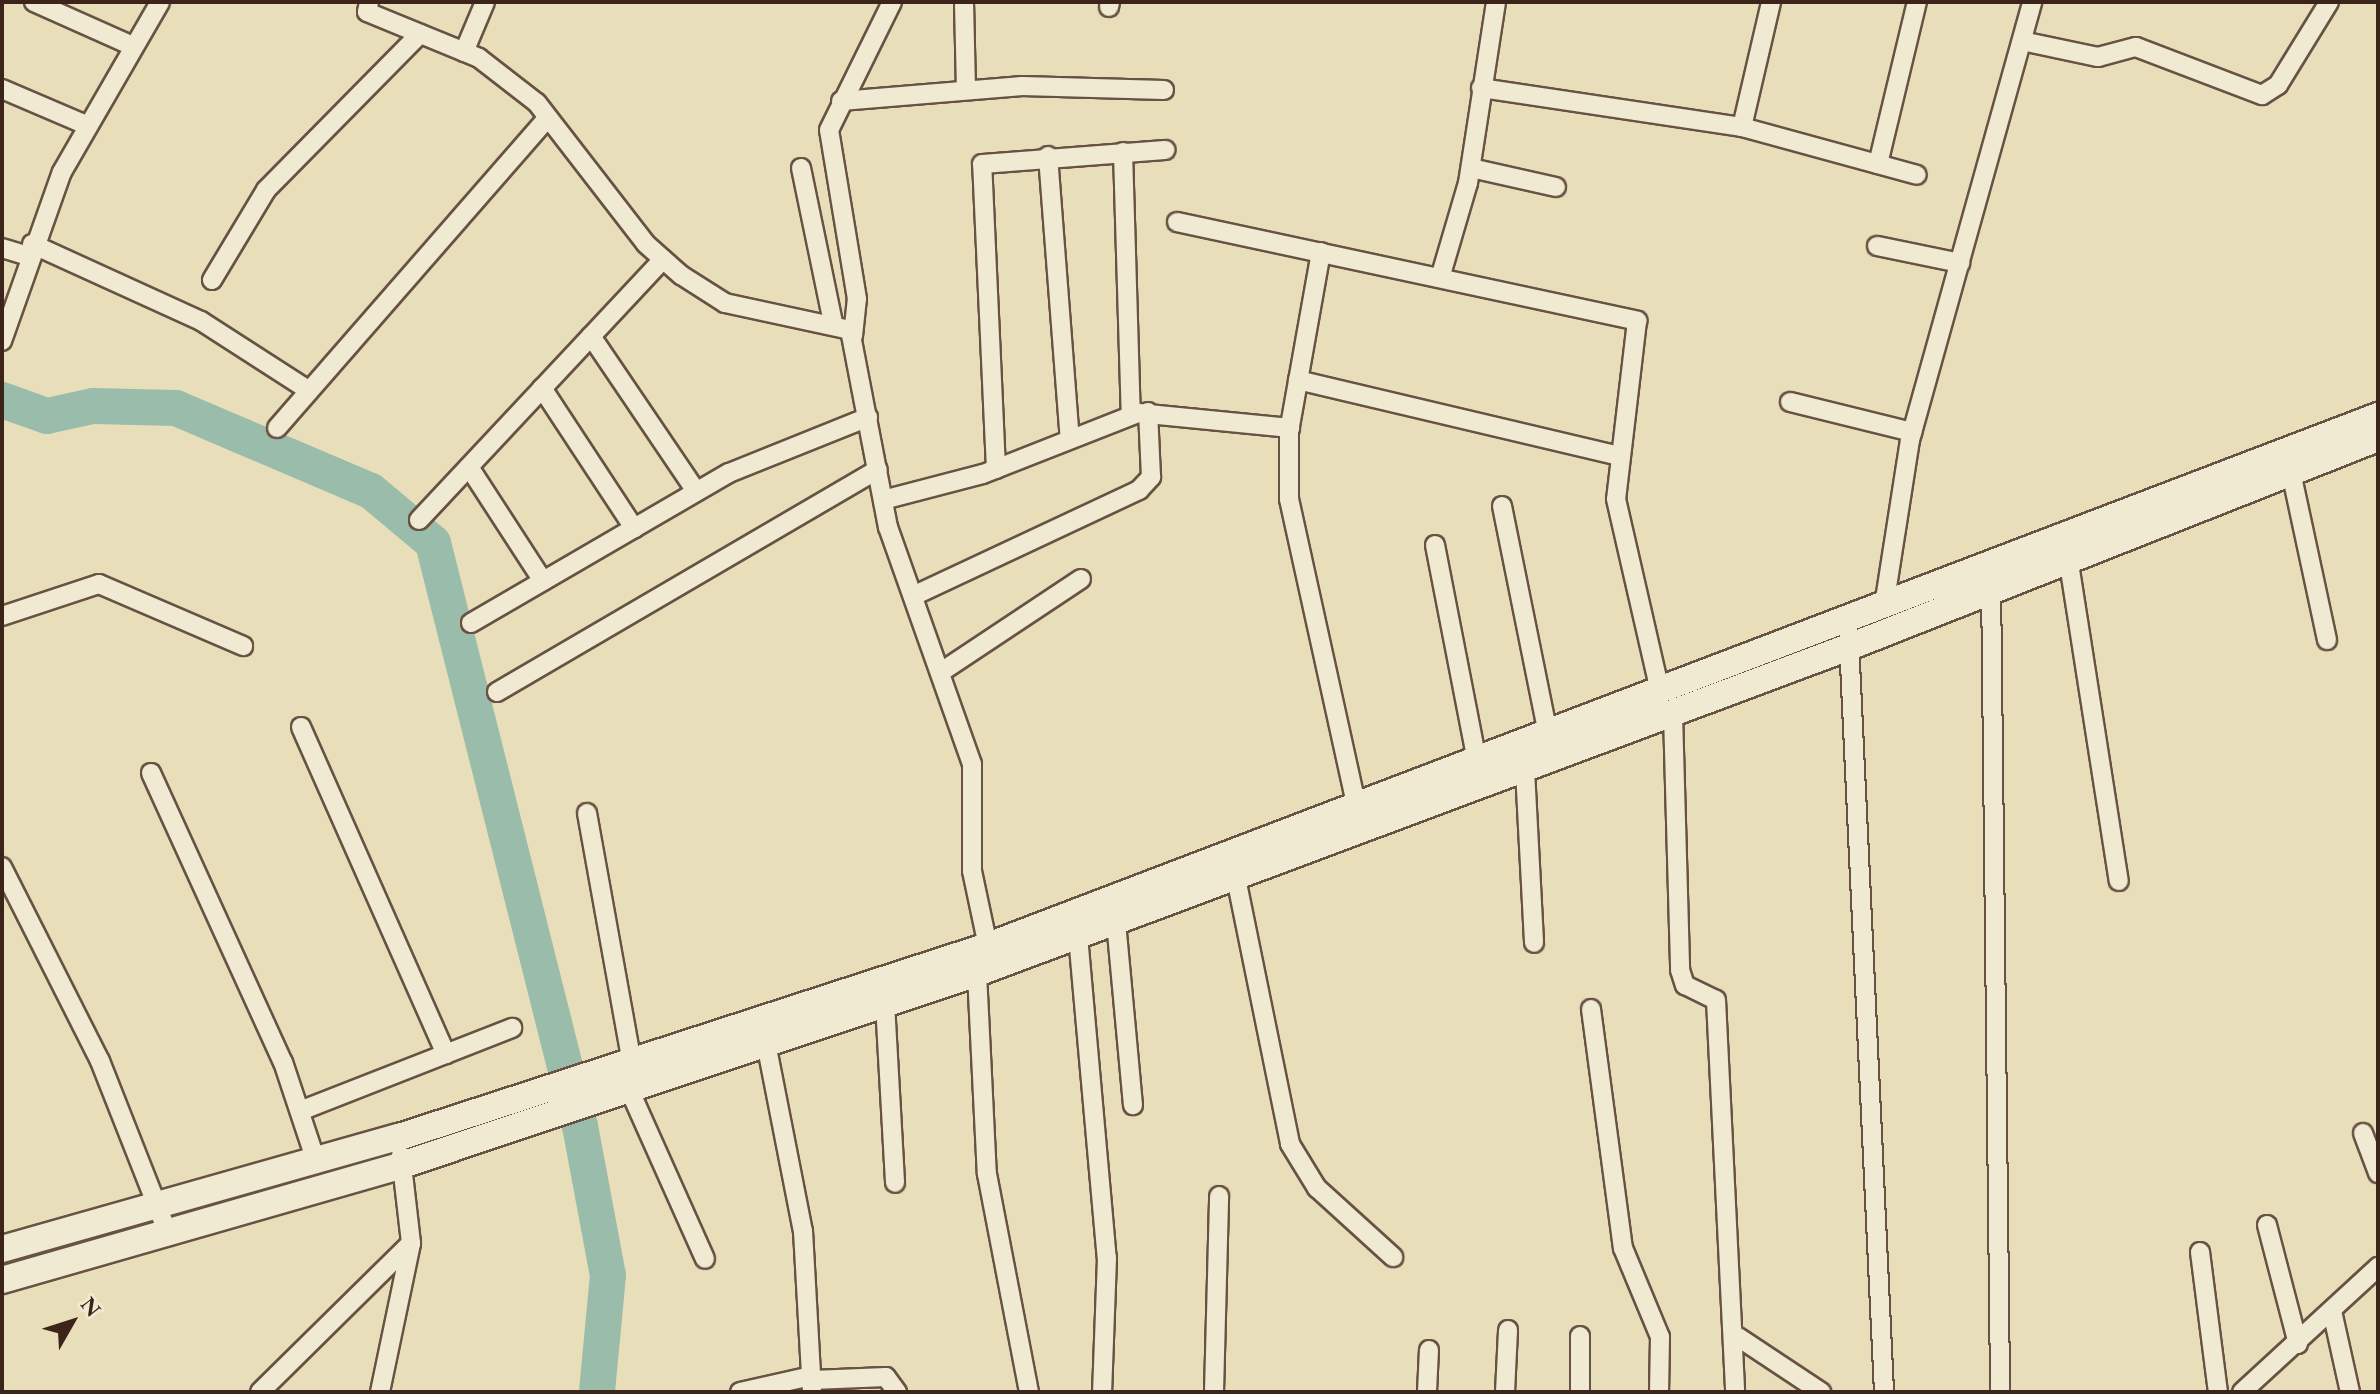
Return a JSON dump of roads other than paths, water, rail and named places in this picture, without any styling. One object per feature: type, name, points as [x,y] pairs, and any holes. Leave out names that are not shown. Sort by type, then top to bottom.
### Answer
[{"type":"main road","points":[[2,1249],[399,1137],[547,1102],[617,1080],[988,946],[1548,735],[1849,647],[1991,576],[2378,416]]},
{"type":"main road","points":[[617,1080],[766,1043],[977,973],[1525,770],[1884,606],[2068,557],[2378,438]]},
{"type":"main road","points":[[3,1276],[169,1236],[402,1165],[547,1102]]},
{"type":"street","points":[[34,2],[133,46]]},
{"type":"street","points":[[2,341],[30,250],[86,125],[160,2]]},
{"type":"street","points":[[464,52],[485,2]]},
{"type":"street","points":[[892,2],[841,101],[829,144],[857,299],[853,336],[883,500],[972,764],[972,871],[988,946]]},
{"type":"street","points":[[964,2],[966,90]]},
{"type":"street","points":[[1440,278],[1471,168],[1496,2]]},
{"type":"street","points":[[1742,127],[1771,2]]},
{"type":"street","points":[[1878,164],[1917,2]]},
{"type":"street","points":[[1884,606],[1912,432],[2032,2]]},
{"type":"street","points":[[2022,41],[2098,57],[2136,47],[2262,95],[2278,85],[2329,2]]},
{"type":"street","points":[[363,5],[464,52],[547,118],[663,259],[725,303],[833,323],[853,336]]},
{"type":"street","points":[[212,280],[266,190],[420,34]]},
{"type":"street","points":[[1481,88],[1742,127],[1917,175]]},
{"type":"street","points":[[2,89],[86,125]]},
{"type":"street","points":[[841,101],[966,90],[1164,90]]},
{"type":"street","points":[[277,428],[547,118]]},
{"type":"street","points":[[996,469],[980,169],[990,160],[1165,150]]},
{"type":"street","points":[[913,596],[1139,490],[1151,477],[1140,414],[1123,152]]},
{"type":"street","points":[[1048,156],[1070,439]]},
{"type":"street","points":[[801,168],[833,323]]},
{"type":"street","points":[[1471,168],[1556,187]]},
{"type":"street","points":[[1177,222],[1637,321],[1616,499],[1666,703],[1680,970],[1685,985],[1716,1000],[1738,1337],[1735,1392]]},
{"type":"street","points":[[1877,246],[1960,263]]},
{"type":"street","points":[[2,248],[30,250],[201,321],[308,390]]},
{"type":"street","points":[[1321,252],[1290,428],[1289,499],[1357,807]]},
{"type":"street","points":[[419,520],[663,259]]},
{"type":"street","points":[[591,336],[696,491]]},
{"type":"street","points":[[1298,380],[1619,456]]},
{"type":"street","points":[[542,388],[634,528]]},
{"type":"street","points":[[1790,402],[1912,432]]},
{"type":"street","points":[[883,500],[996,469],[1140,414],[1290,428]]},
{"type":"street","points":[[471,623],[696,491],[868,417]]},
{"type":"street","points":[[469,467],[543,581]]},
{"type":"street","points":[[497,692],[878,469]]},
{"type":"street","points":[[2291,472],[2327,640]]},
{"type":"street","points":[[1502,506],[1548,735]]},
{"type":"street","points":[[1435,545],[1477,761]]},
{"type":"street","points":[[2068,557],[2119,881]]},
{"type":"street","points":[[1991,576],[2000,1392]]},
{"type":"street","points":[[941,672],[1081,579]]},
{"type":"street","points":[[2,616],[99,584],[243,646]]},
{"type":"street","points":[[1848,620],[1884,1392]]},
{"type":"street","points":[[301,727],[446,1054]]},
{"type":"street","points":[[1525,770],[1534,943]]},
{"type":"street","points":[[151,773],[300,1111],[316,1161]]},
{"type":"street","points":[[587,813],[617,1080],[705,1259]]},
{"type":"street","points":[[2,867],[100,1061],[169,1236]]},
{"type":"street","points":[[1236,878],[1290,1144],[1317,1188],[1393,1257]]},
{"type":"street","points":[[1116,922],[1133,1105]]},
{"type":"street","points":[[1078,936],[1107,1258],[1102,1392]]},
{"type":"street","points":[[977,973],[987,1174],[1029,1392]]},
{"type":"street","points":[[885,1003],[895,1183]]},
{"type":"street","points":[[1591,1009],[1623,1248],[1660,1337],[1659,1392]]},
{"type":"street","points":[[300,1111],[512,1028]]},
{"type":"street","points":[[766,1043],[803,1231],[812,1382]]},
{"type":"street","points":[[2363,1133],[2378,1173]]},
{"type":"street","points":[[380,1392],[411,1243],[399,1137]]},
{"type":"street","points":[[1214,1392],[1219,1196]]},
{"type":"street","points":[[2267,1225],[2298,1344]]},
{"type":"street","points":[[260,1392],[411,1243]]},
{"type":"street","points":[[2200,1252],[2218,1392]]},
{"type":"street","points":[[2242,1392],[2298,1344],[2378,1267]]},
{"type":"street","points":[[2332,1311],[2350,1392]]},
{"type":"street","points":[[1505,1392],[1508,1330]]},
{"type":"street","points":[[1580,1336],[1580,1392]]},
{"type":"street","points":[[1738,1337],[1821,1392]]},
{"type":"street","points":[[1427,1392],[1429,1350]]},
{"type":"street","points":[[740,1392],[812,1382],[886,1377],[897,1392]]},
{"type":"waterway","points":[[2,400],[47,416],[93,406],[176,408],[371,491],[433,543],[580,1126],[608,1275],[597,1392]]}]
